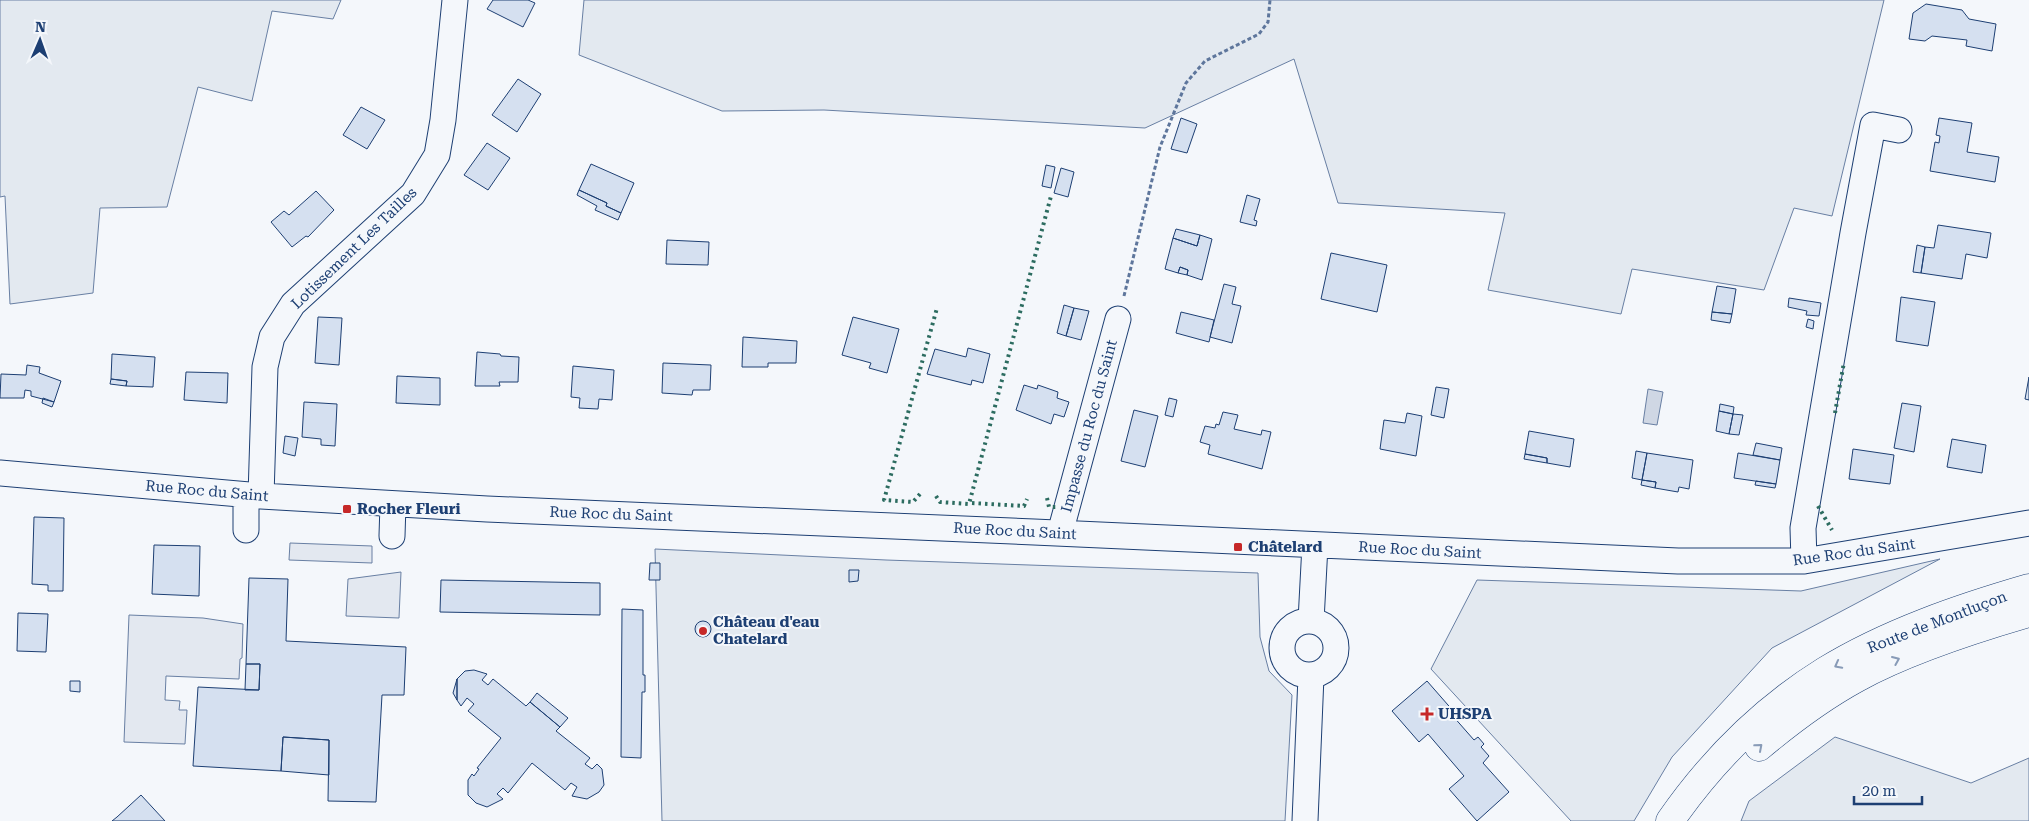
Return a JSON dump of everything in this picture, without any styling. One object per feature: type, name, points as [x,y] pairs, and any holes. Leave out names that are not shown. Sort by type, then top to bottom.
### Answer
[{"type":"main road","name":"Route de Montluçon","points":[[1670,821],[1720,758],[1780,704],[1826,671],[1923,624],[2029,588]]},
{"type":"main road","name":"Route de Montluçon","points":[[1691,821],[1723,781],[1749,756],[1782,727],[1816,702],[1857,678],[1898,659],[1964,634],[2029,613]]},
{"type":"street","name":"Lotissement Les Tailles","points":[[246,530],[254,496],[265,367],[272,337],[293,304],[413,194],[437,155],[443,120],[455,0]]},
{"type":"street","points":[[1804,561],[1803,528],[1873,125],[1899,130]]},
{"type":"street","name":"Impasse du Roc du Saint","points":[[1060,533],[1118,318]]},
{"type":"street","name":"Rue Roc du Saint","points":[[0,473],[254,496],[487,510],[1060,533],[1669,561],[1804,561],[2029,523]]},
{"type":"street","points":[[392,536],[393,504]]},
{"type":"street","points":[[1311,621],[1315,545]]},
{"type":"street","points":[[1311,621],[1319,623],[1333,635],[1336,653],[1327,668],[1311,676],[1293,671],[1282,657],[1281,648],[1282,639],[1287,632],[1302,622],[1311,621]]},
{"type":"street","points":[[1305,821],[1311,676]]},
{"type":"path","points":[[1118,318],[1160,147],[1186,83],[1205,61],[1259,34],[1268,22],[1270,0]]},
{"type":"shaded area","points":[[0,0],[341,0],[333,19],[272,11],[252,101],[198,87],[167,207],[100,208],[93,293],[10,304],[5,196],[0,197]]},
{"type":"shaded area","points":[[584,0],[1884,0],[1832,216],[1794,208],[1764,290],[1632,269],[1621,314],[1488,290],[1505,213],[1338,203],[1294,59],[1145,128],[824,110],[722,111],[579,55]]},
{"type":"shaded area","points":[[1648,389],[1663,392],[1657,425],[1643,423]]},
{"type":"shaded area","points":[[290,543],[372,546],[372,563],[289,560]]},
{"type":"shaded area","points":[[655,549],[886,560],[1258,573],[1260,637],[1269,671],[1292,695],[1285,821],[662,821]]},
{"type":"shaded area","points":[[1940,559],[1772,648],[1672,757],[1634,821],[1571,821],[1431,669],[1477,580],[1801,591]]},
{"type":"shaded area","points":[[401,572],[399,618],[346,616],[348,579]]},
{"type":"shaded area","points":[[129,615],[203,618],[243,624],[239,679],[166,676],[165,700],[180,701],[179,710],[187,710],[185,744],[124,742]]},
{"type":"shaded area","points":[[1835,737],[1971,783],[2029,758],[2029,821],[1741,821],[1749,801]]},
{"type":"building","points":[[493,0],[528,0],[535,3],[523,27],[487,9]]},
{"type":"building","points":[[1926,4],[1962,10],[1969,19],[1996,24],[1992,51],[1966,46],[1967,40],[1932,36],[1925,41],[1909,39],[1913,13]]},
{"type":"building","points":[[518,79],[541,94],[517,132],[492,115]]},
{"type":"building","points":[[361,107],[385,120],[367,149],[343,135]]},
{"type":"building","points":[[1181,118],[1197,124],[1187,153],[1171,149]]},
{"type":"building","points":[[1939,118],[1972,123],[1967,152],[1999,157],[1995,182],[1930,171],[1935,142],[1939,143],[1940,136],[1936,135]]},
{"type":"building","points":[[487,143],[510,158],[488,190],[464,175]]},
{"type":"building","points":[[591,164],[634,183],[621,213],[606,206],[607,203],[579,190]]},
{"type":"building","points":[[1046,165],[1055,167],[1051,188],[1042,186]]},
{"type":"building","points":[[1061,168],[1074,172],[1068,197],[1054,193]]},
{"type":"building","points":[[579,190],[607,203],[606,206],[621,213],[618,220],[595,210],[597,206],[577,195]]},
{"type":"building","points":[[316,191],[334,210],[308,237],[306,236],[292,247],[271,222],[284,211],[289,215]]},
{"type":"building","points":[[1247,195],[1260,199],[1254,220],[1257,221],[1256,226],[1240,222]]},
{"type":"building","points":[[1938,225],[1991,233],[1987,258],[1966,254],[1962,279],[1921,273],[1925,247],[1934,248]]},
{"type":"building","points":[[1176,229],[1200,235],[1197,246],[1173,238]]},
{"type":"building","points":[[1200,235],[1212,239],[1202,280],[1187,275],[1188,270],[1180,267],[1178,273],[1165,269],[1173,238],[1197,246]]},
{"type":"building","points":[[667,240],[709,242],[708,265],[666,264]]},
{"type":"building","points":[[1917,245],[1925,247],[1921,273],[1913,272]]},
{"type":"building","points":[[1331,253],[1387,265],[1377,312],[1321,299]]},
{"type":"building","points":[[1180,267],[1188,270],[1187,275],[1178,273]]},
{"type":"building","points":[[1224,284],[1236,287],[1232,304],[1241,306],[1232,343],[1210,337]]},
{"type":"building","points":[[1717,286],[1736,289],[1732,314],[1712,312]]},
{"type":"building","points":[[1901,297],[1935,302],[1928,346],[1896,341]]},
{"type":"building","points":[[1789,298],[1821,303],[1819,316],[1806,315],[1807,311],[1788,307]]},
{"type":"building","points":[[1064,305],[1074,308],[1066,336],[1057,333]]},
{"type":"building","points":[[1074,308],[1089,311],[1081,340],[1066,336]]},
{"type":"building","points":[[1181,312],[1214,320],[1209,342],[1176,333]]},
{"type":"building","points":[[1712,312],[1732,314],[1730,323],[1711,320]]},
{"type":"building","points":[[318,317],[342,318],[339,365],[315,363]]},
{"type":"building","points":[[853,317],[899,329],[887,373],[869,368],[871,363],[842,355]]},
{"type":"building","points":[[1808,319],[1814,321],[1813,329],[1806,327]]},
{"type":"building","points":[[743,337],[797,341],[796,363],[768,363],[768,367],[742,367]]},
{"type":"building","points":[[968,348],[990,354],[983,383],[972,380],[971,385],[927,374],[935,349],[966,357]]},
{"type":"building","points":[[477,352],[519,357],[518,382],[499,382],[500,386],[475,386]]},
{"type":"building","points":[[112,354],[155,357],[153,387],[126,386],[127,381],[111,379]]},
{"type":"building","points":[[663,363],[711,365],[710,390],[693,390],[692,395],[662,393]]},
{"type":"building","points":[[27,365],[40,367],[39,373],[61,381],[54,402],[31,396],[31,391],[25,390],[24,398],[0,398],[1,374],[26,375]]},
{"type":"building","points":[[573,366],[614,370],[612,400],[599,399],[598,409],[579,408],[580,398],[571,397]]},
{"type":"building","points":[[186,372],[228,373],[227,403],[184,400]]},
{"type":"building","points":[[397,376],[440,378],[440,405],[396,403]]},
{"type":"building","points":[[2029,377],[2029,400],[2025,399]]},
{"type":"building","points":[[111,379],[127,381],[126,386],[110,384]]},
{"type":"building","points":[[1024,385],[1037,389],[1038,385],[1058,392],[1057,398],[1069,402],[1064,417],[1054,414],[1051,424],[1016,410]]},
{"type":"building","points":[[1436,387],[1449,389],[1444,418],[1431,415]]},
{"type":"building","points":[[43,398],[54,402],[52,407],[42,403]]},
{"type":"building","points":[[1169,398],[1177,400],[1173,417],[1165,415]]},
{"type":"building","points":[[304,402],[337,404],[335,446],[321,445],[321,439],[302,437]]},
{"type":"building","points":[[1902,403],[1921,406],[1914,452],[1894,448]]},
{"type":"building","points":[[1720,404],[1734,407],[1733,414],[1719,411]]},
{"type":"building","points":[[1134,410],[1158,416],[1145,467],[1121,461]]},
{"type":"building","points":[[1719,411],[1733,414],[1729,434],[1716,431]]},
{"type":"building","points":[[1223,412],[1238,415],[1234,429],[1261,435],[1262,430],[1271,432],[1262,469],[1208,454],[1210,445],[1200,442],[1205,426],[1215,428],[1216,424],[1219,425]]},
{"type":"building","points":[[1407,413],[1422,416],[1416,456],[1380,449],[1384,420],[1405,423]]},
{"type":"building","points":[[1733,414],[1743,415],[1739,435],[1729,434]]},
{"type":"building","points":[[1529,431],[1574,439],[1570,467],[1547,463],[1547,458],[1525,454]]},
{"type":"building","points":[[285,436],[298,438],[295,456],[283,453]]},
{"type":"building","points":[[1952,439],[1986,445],[1982,473],[1947,467]]},
{"type":"building","points":[[1756,443],[1782,448],[1780,460],[1753,455]]},
{"type":"building","points":[[1853,449],[1894,455],[1890,484],[1849,479]]},
{"type":"building","points":[[1636,451],[1647,453],[1642,480],[1632,478]]},
{"type":"building","points":[[1647,453],[1693,460],[1689,489],[1679,487],[1678,492],[1655,488],[1656,482],[1642,480]]},
{"type":"building","points":[[1738,453],[1780,460],[1776,484],[1734,478]]},
{"type":"building","points":[[1525,454],[1547,458],[1547,463],[1524,459]]},
{"type":"building","points":[[1642,480],[1656,482],[1655,488],[1641,485]]},
{"type":"building","points":[[1756,481],[1776,484],[1775,488],[1755,485]]},
{"type":"building","points":[[34,517],[64,518],[63,591],[48,591],[48,585],[32,584]]},
{"type":"building","points":[[154,545],[200,546],[199,596],[152,594]]},
{"type":"building","points":[[650,563],[660,563],[660,580],[649,580]]},
{"type":"building","points":[[849,570],[859,570],[858,581],[849,582]]},
{"type":"building","points":[[249,578],[288,579],[286,641],[406,647],[404,695],[382,695],[376,802],[328,801],[329,740],[283,737],[281,771],[193,766],[198,687],[259,690],[260,664],[246,664]]},
{"type":"building","points":[[441,580],[600,583],[600,615],[440,612]]},
{"type":"building","points":[[622,609],[643,610],[643,675],[645,675],[645,692],[642,692],[641,758],[621,757]]},
{"type":"building","points":[[18,613],[48,614],[46,652],[17,651]]},
{"type":"building","name":"Château d'eau Chatelard","points":[[700,621],[706,621],[711,626],[709,635],[700,637],[695,632],[695,626]]},
{"type":"building","points":[[246,664],[260,664],[259,690],[245,690]]},
{"type":"building","points":[[474,670],[487,674],[482,680],[488,685],[493,679],[526,706],[530,702],[560,727],[556,731],[590,758],[585,764],[592,769],[597,764],[602,769],[604,785],[599,792],[587,799],[572,796],[577,787],[571,783],[565,790],[532,763],[508,793],[503,788],[497,794],[503,799],[487,807],[476,803],[468,795],[468,780],[472,774],[474,776],[479,769],[477,768],[501,738],[468,711],[474,704],[467,698],[461,706],[457,700],[457,679],[465,671]]},
{"type":"building","points":[[457,679],[457,700],[453,693]]},
{"type":"building","points":[[70,681],[80,681],[80,692],[70,691]]},
{"type":"building","points":[[1427,681],[1455,713],[1452,715],[1474,740],[1478,737],[1484,744],[1481,747],[1489,756],[1483,763],[1509,792],[1477,821],[1449,789],[1464,776],[1428,734],[1419,742],[1392,711]]},
{"type":"building","points":[[537,693],[568,718],[560,727],[530,702]]},
{"type":"building","points":[[283,737],[329,740],[329,775],[281,771]]},
{"type":"building","points":[[141,795],[165,821],[112,821],[117,817]]},
{"type":"hedge","points":[[936,496],[940,502],[969,504],[1051,196]]},
{"type":"hedge","points":[[920,494],[913,502],[884,500],[937,308]]},
{"type":"hedge","points":[[1835,413],[1844,362]]},
{"type":"hedge","points":[[1047,498],[1049,507],[1056,507],[1057,504]]},
{"type":"hedge","points":[[972,503],[1024,506],[1027,499]]},
{"type":"hedge","points":[[1818,506],[1832,530]]},
{"type":"place","name":"Rocher Fleuri","points":[[347,509]]},
{"type":"place","name":"Châtelard","points":[[1238,547]]},
{"type":"place","name":"Château d'eau Chatelard","points":[[703,631]]},
{"type":"place","name":"UHSPA","points":[[1427,714]]}]
